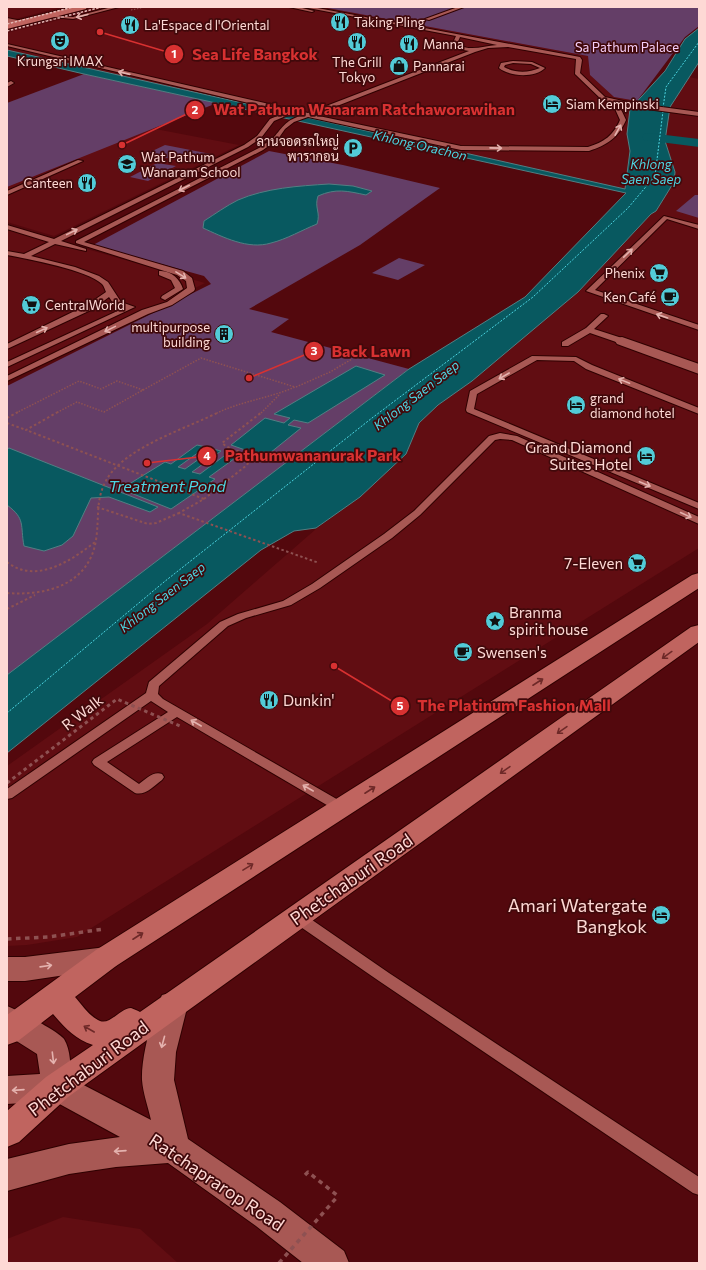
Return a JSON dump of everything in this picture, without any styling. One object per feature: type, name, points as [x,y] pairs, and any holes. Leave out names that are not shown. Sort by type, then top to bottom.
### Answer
[{"type":"main road","points":[[7,26],[45,19],[83,7]]},
{"type":"main road","points":[[7,1090],[57,1087],[52,1047],[10,1025],[106,958],[699,579]]},
{"type":"main road","name":"Phetchaburi Road","points":[[7,1132],[57,1087],[699,632]]},
{"type":"main road","points":[[55,995],[86,1029],[103,1034],[119,1030],[295,908],[304,912]]},
{"type":"main road","points":[[7,969],[25,969],[106,958]]},
{"type":"main road","points":[[7,1175],[69,1159],[116,1152],[173,1148],[158,1080],[160,1052],[173,1004]]},
{"type":"main road","name":"Ratchaprarop Road","points":[[57,1087],[173,1148],[268,1214],[331,1263]]},
{"type":"street","points":[[7,20],[19,23]]},
{"type":"street","points":[[622,341],[699,368]]},
{"type":"lane","points":[[45,19],[73,18],[117,7]]},
{"type":"lane","points":[[292,7],[578,58],[580,60],[577,73],[603,98],[632,105],[699,114]]},
{"type":"lane","points":[[305,7],[462,36],[476,40],[480,44],[473,51]]},
{"type":"lane","points":[[427,19],[462,7]]},
{"type":"lane","points":[[458,37],[454,44],[473,51]]},
{"type":"lane","points":[[7,45],[235,98],[289,113],[461,148],[589,149],[608,143],[617,133],[623,120],[614,101]]},
{"type":"lane","points":[[7,379],[145,312],[162,307],[183,296],[192,289],[189,280],[180,273],[78,242],[261,149],[276,138],[283,128],[292,121],[473,51],[488,47],[507,46]]},
{"type":"lane","points":[[532,63],[542,66],[542,69],[534,72],[520,73],[501,68],[503,64],[507,63],[532,63],[554,53]]},
{"type":"lane","points":[[84,63],[100,63]]},
{"type":"lane","points":[[389,78],[399,80]]},
{"type":"lane","points":[[162,82],[171,79]]},
{"type":"lane","points":[[235,98],[244,95]]},
{"type":"lane","points":[[25,256],[251,144],[259,137],[272,120],[276,118],[289,113],[326,107]]},
{"type":"lane","points":[[7,193],[80,161]]},
{"type":"lane","points":[[699,227],[666,217],[590,291],[699,328]]},
{"type":"lane","points":[[7,227],[171,276],[178,282],[179,289],[173,294],[153,304],[144,307],[131,307],[118,304],[105,283],[93,275],[25,256],[7,253]]},
{"type":"lane","points":[[7,346],[90,307],[110,293]]},
{"type":"lane","points":[[7,358],[112,309],[118,304]]},
{"type":"lane","points":[[145,312],[153,304]]},
{"type":"lane","points":[[7,365],[131,307]]},
{"type":"lane","points":[[565,344],[589,330],[604,316]]},
{"type":"lane","points":[[589,330],[622,341]]},
{"type":"lane","points":[[699,411],[589,367],[576,359],[535,358],[473,393],[470,410],[699,506]]},
{"type":"lane","points":[[7,795],[152,692],[156,682],[224,624],[242,616],[287,603],[339,570],[418,513],[492,438],[500,436],[514,438],[699,521]]},
{"type":"lane","points":[[152,692],[159,702],[342,808]]},
{"type":"lane","points":[[158,777],[139,790],[98,762],[177,712]]},
{"type":"lane","points":[[304,912],[384,978],[699,1187]]},
{"type":"path","points":[[45,19],[63,17]]},
{"type":"path","points":[[26,430],[77,402],[104,412],[201,358],[295,387]]},
{"type":"path","points":[[7,593],[20,595],[44,593],[67,584],[84,569],[96,542],[97,501],[99,493],[105,481],[119,464],[185,428],[236,406],[280,394],[330,372],[352,359]]},
{"type":"path","points":[[7,418],[78,381],[101,389],[117,381],[143,390]]},
{"type":"path","points":[[97,507],[148,524],[156,523],[180,513],[204,499],[247,465],[250,459],[246,454],[229,449],[222,443],[259,415],[280,394]]},
{"type":"path","points":[[7,423],[119,464],[204,499]]},
{"type":"path","points":[[180,513],[339,570]]},
{"type":"path","points":[[7,562],[24,570],[41,570],[61,565],[79,555],[96,542]]},
{"type":"path","points":[[7,609],[38,594]]},
{"type":"path","name":"R Walk","points":[[7,783],[117,699],[180,726]]},
{"type":"path","points":[[7,938],[48,936],[104,929]]},
{"type":"path","points":[[279,1263],[338,1196],[308,1172],[305,1175]]},
{"type":"shaded area","points":[[7,7],[62,7],[7,21]]},
{"type":"shaded area","points":[[110,7],[322,7],[588,56],[590,75],[614,97],[637,101],[630,109],[627,134],[630,151],[625,190],[7,50],[7,33]]},
{"type":"shaded area","points":[[689,77],[699,79],[699,142],[666,137],[670,107]]},
{"type":"shaded area","name":"Wat Pathum Wanaram School","points":[[145,127],[239,145],[54,236],[7,222],[7,183]]},
{"type":"shaded area","points":[[665,141],[699,145],[699,548],[77,937],[27,945],[7,946],[7,766],[207,624],[316,529],[360,497],[406,454],[419,423],[438,405],[472,381],[578,292],[651,214],[656,211],[674,181],[675,172]]},
{"type":"shaded area","name":"CentralWorld","points":[[7,226],[205,283],[7,382]]},
{"type":"shaded area","points":[[63,1217],[140,1229],[178,1263],[7,1263],[7,1239]]},
{"type":"green space","name":"Sa Pathum Palace","points":[[322,7],[699,7],[699,26],[685,37],[637,101],[614,97],[590,75],[588,56]]},
{"type":"green space","points":[[84,74],[217,103],[7,187],[7,103]]},
{"type":"green space","points":[[165,145],[211,154],[192,163],[146,154]]},
{"type":"green space","points":[[269,151],[343,165],[440,188],[360,245],[249,309],[289,319],[271,332],[409,369],[7,677],[7,386],[211,284],[204,276],[93,245]]},
{"type":"green space","points":[[157,163],[176,166],[148,181],[130,177]]},
{"type":"green space","points":[[695,195],[699,195],[699,218],[676,211]]},
{"type":"green space","points":[[399,258],[425,265],[398,280],[372,273]]},
{"type":"water","name":"Khlong Saen Saep","points":[[699,28],[699,62],[670,107],[665,141],[675,172],[674,182],[656,211],[651,214],[578,292],[472,381],[438,405],[419,423],[406,454],[360,497],[316,528],[294,531],[261,550],[7,753],[7,675],[409,369],[525,297],[626,193],[84,74],[7,56],[7,50],[625,189],[630,151],[627,134],[630,109],[665,71],[685,39]]},
{"type":"water","points":[[329,184],[353,186],[372,191],[366,195],[347,191],[324,193],[318,196],[317,200],[317,224],[289,237],[262,245],[236,242],[203,228],[204,221],[234,202],[249,196],[282,188]]},
{"type":"water","name":"Treatment Pond","points":[[356,366],[385,375],[308,423],[294,420],[288,425],[301,428],[265,457],[231,445],[265,418],[284,423],[290,418],[274,414]]},
{"type":"water","name":"Treatment Pond","points":[[197,445],[206,447],[178,467],[185,469],[213,449],[221,451],[192,472],[200,474],[228,453],[238,456],[209,477],[215,479],[171,509],[121,489],[165,462],[171,464]]},
{"type":"water","points":[[9,448],[158,507],[150,512],[109,497],[91,498],[73,536],[62,545],[44,551],[24,546],[20,519],[17,514],[7,505],[7,449]]},
{"type":"waterway","points":[[649,137],[699,143]]},
{"type":"ferry route","points":[[663,108],[666,87],[699,42]]},
{"type":"ferry route","points":[[7,713],[164,582],[372,418],[533,297],[628,208],[655,176],[663,111]]},
{"type":"railway","points":[[7,24],[73,7]]},
{"type":"railway","points":[[7,31],[102,7]]},
{"type":"place","name":"Taking Pling","points":[[340,22]]},
{"type":"place","name":"La'Espace d l'Oriental","points":[[130,25]]},
{"type":"place","name":"Sea Life Bangkok","points":[[100,32]]},
{"type":"place","name":"Krungsri IMAX","points":[[60,41]]},
{"type":"place","name":"The Grill Tokyo","points":[[357,42]]},
{"type":"place","name":"Manna","points":[[409,44]]},
{"type":"place","name":"Pannarai","points":[[399,66]]},
{"type":"place","name":"Siam Kempinski","points":[[552,104]]},
{"type":"place","name":"Wat Pathum Wanaram Ratchaworawihan","points":[[122,145]]},
{"type":"place","name":"ลานจอดรถใหญ่ พารากอน","points":[[353,148]]},
{"type":"place","name":"Wat Pathum Wanaram School","points":[[127,164]]},
{"type":"place","name":"Canteen","points":[[87,183]]},
{"type":"place","name":"Phenix","points":[[659,273]]},
{"type":"place","name":"Ken Café","points":[[670,297]]},
{"type":"place","name":"CentralWorld","points":[[31,305]]},
{"type":"place","name":"multipurpose building","points":[[224,334]]},
{"type":"place","name":"Back Lawn","points":[[249,378]]},
{"type":"place","name":"grand diamond hotel","points":[[576,405]]},
{"type":"place","name":"Grand Diamond Suites Hotel","points":[[646,456]]},
{"type":"place","name":"Pathumwananurak Park","points":[[147,463]]},
{"type":"place","name":"7-Eleven","points":[[637,563]]},
{"type":"place","name":"Branma spirit house","points":[[495,621]]},
{"type":"place","name":"Swensen's","points":[[463,652]]},
{"type":"place","name":"The Platinum Fashion Mall","points":[[334,666]]},
{"type":"place","name":"Dunkin'","points":[[269,700]]},
{"type":"place","name":"Amari Watergate Bangkok","points":[[661,915]]},
{"type":"water label","name":"Khlong Orachon","points":[[420,145]]}]
